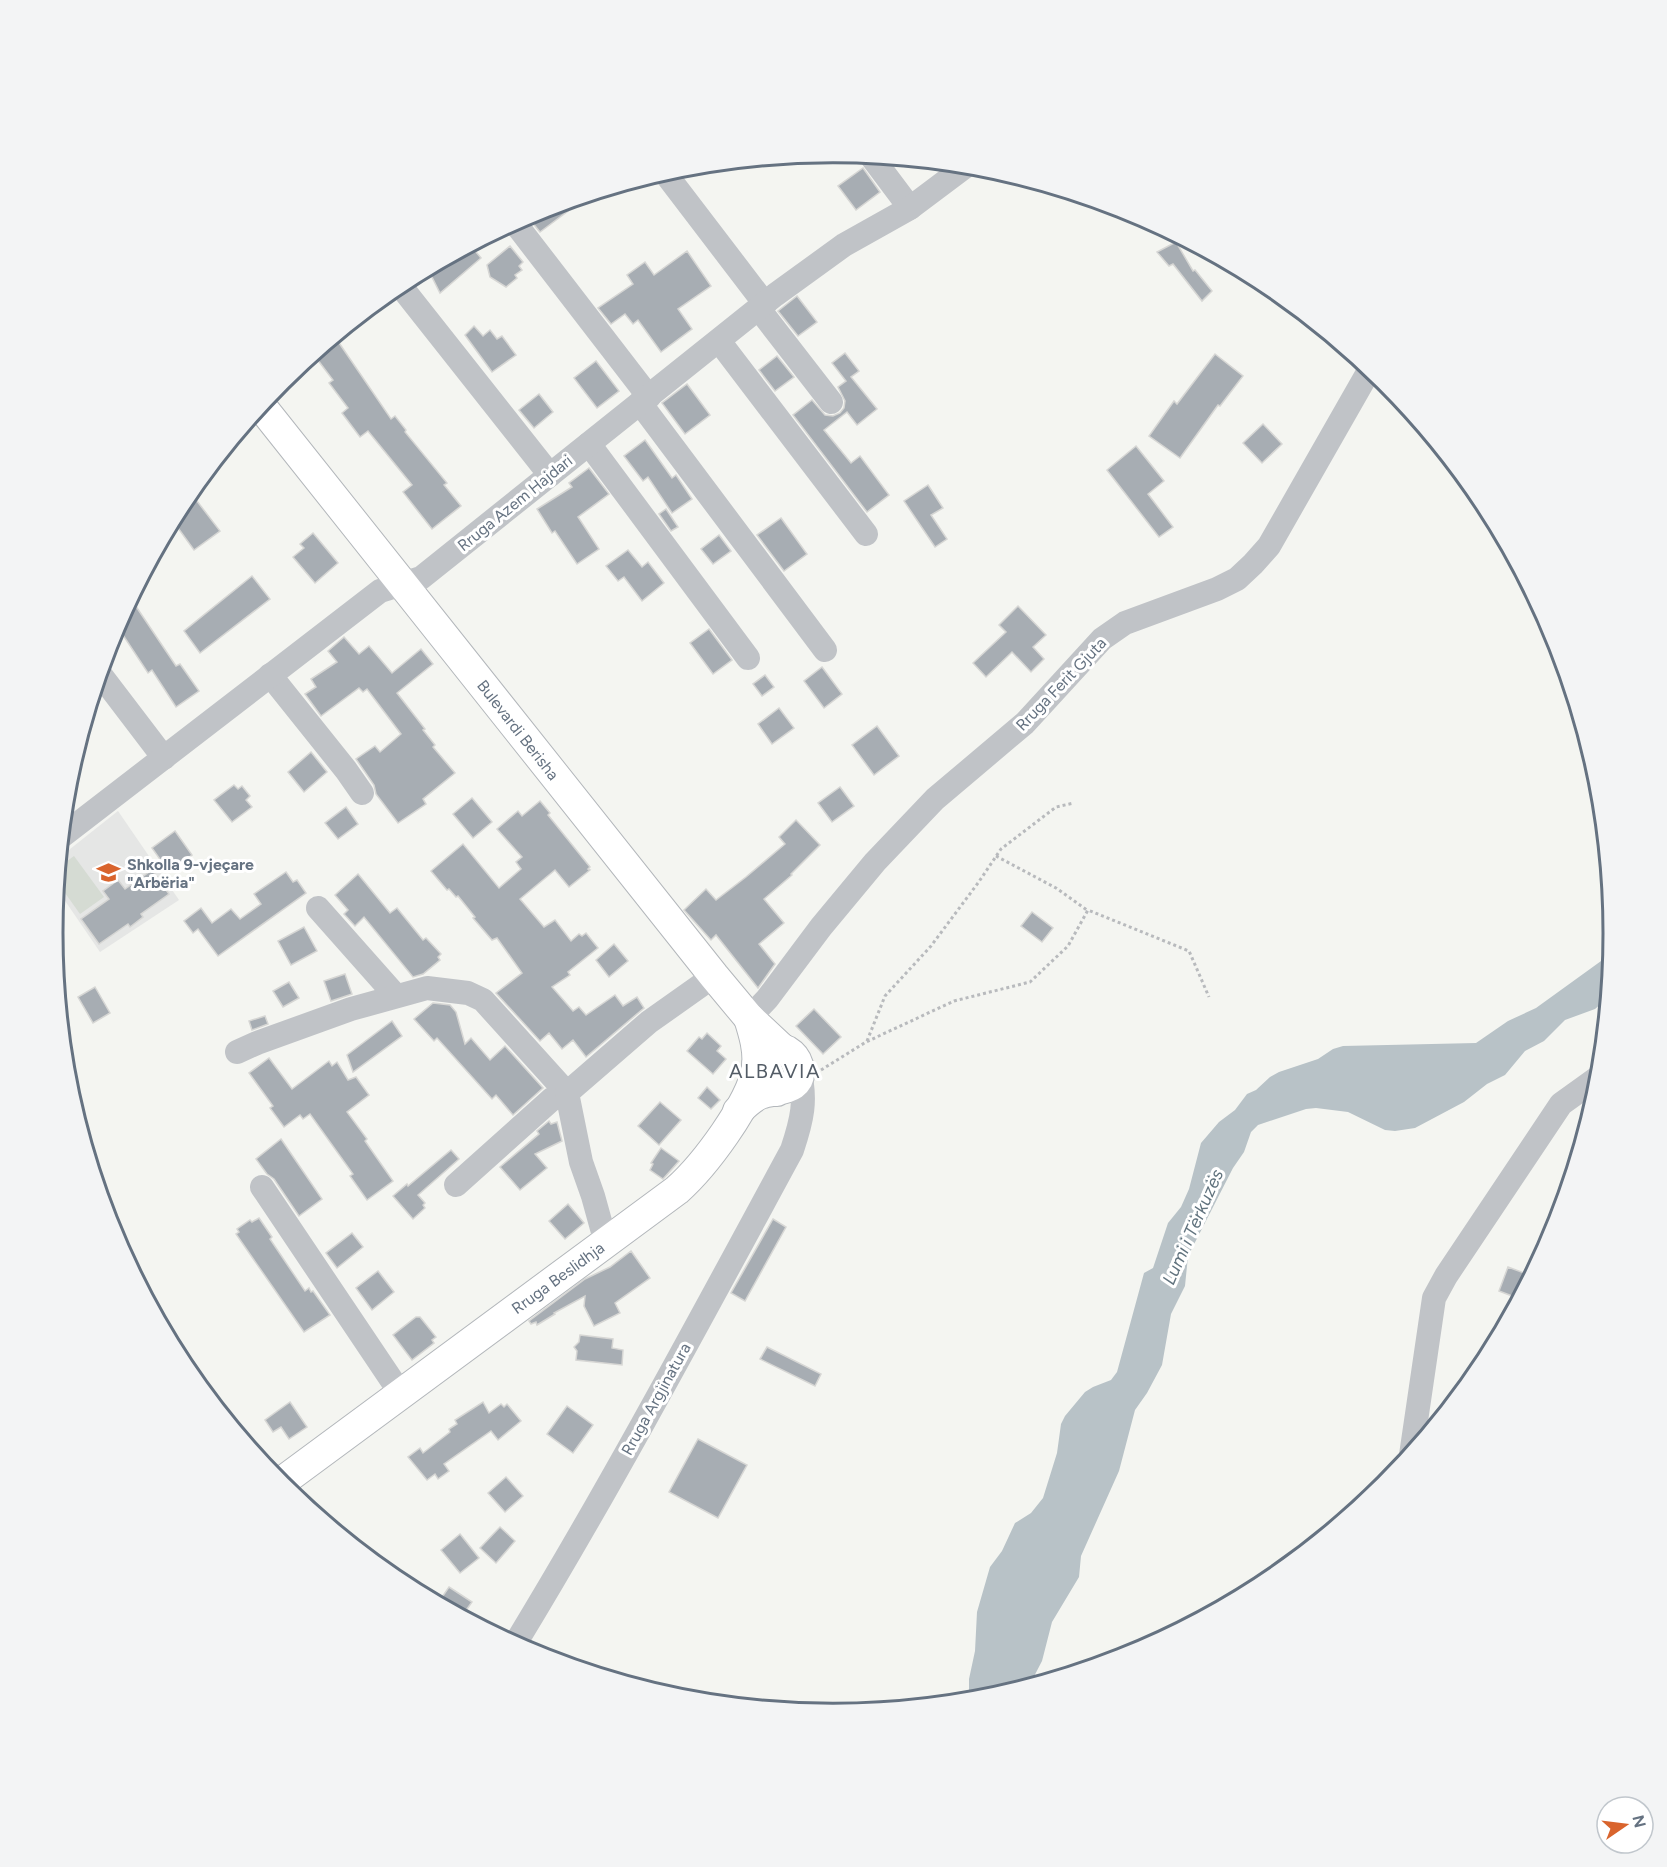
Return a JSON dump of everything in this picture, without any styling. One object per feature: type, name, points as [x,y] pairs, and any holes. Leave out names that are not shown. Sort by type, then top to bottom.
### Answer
[{"type":"main road","name":"Bulevardi Berisha","points":[[266,413],[714,976],[749,1018],[790,1059]]},
{"type":"main road","name":"Rruga Beslidhja","points":[[288,1477],[677,1190],[694,1175],[709,1156],[753,1083],[757,1067],[757,1048],[749,1018]]},
{"type":"main road","points":[[737,1112],[760,1094],[790,1087],[795,1081],[790,1059],[768,1051],[759,1060],[757,1067],[760,1080],[770,1089],[777,1090]]},
{"type":"street","points":[[878,165],[910,208]]},
{"type":"street","name":"Rruga Azem Hajdari","points":[[71,829],[380,591],[421,578],[762,306],[844,245],[910,208],[956,174]]},
{"type":"street","points":[[670,181],[831,402]]},
{"type":"street","points":[[520,230],[825,650]]},
{"type":"street","points":[[406,293],[550,475]]},
{"type":"street","points":[[719,340],[866,534]]},
{"type":"street","name":"Rruga Ferit Gjuta","points":[[749,1018],[767,999],[821,927],[875,862],[935,799],[1025,723],[1102,639],[1125,623],[1217,589],[1237,579],[1253,564],[1269,546],[1366,377]]},
{"type":"street","points":[[588,444],[748,658]]},
{"type":"street","points":[[270,675],[362,793]]},
{"type":"street","points":[[106,682],[164,758]]},
{"type":"street","points":[[318,908],[396,996]]},
{"type":"street","points":[[456,1185],[552,1099],[567,1093],[649,1022],[714,976]]},
{"type":"street","points":[[237,1052],[258,1042],[351,1009],[427,988],[468,993],[483,1000],[567,1093],[581,1162],[606,1242]]},
{"type":"street","name":"Rruga Argjinatura","points":[[519,1636],[558,1574],[618,1469],[792,1150],[804,1103],[803,1086],[790,1059]]},
{"type":"street","points":[[1413,1442],[1434,1298],[1458,1257],[1561,1104],[1589,1084]]},
{"type":"street","name":"Rruga Argjinatura","points":[[777,1090],[792,1108],[794,1127],[792,1150]]},
{"type":"street","points":[[262,1187],[401,1394]]},
{"type":"path","points":[[866,1042],[885,996],[932,946],[1001,849],[1056,807],[1074,802]]},
{"type":"path","points":[[996,856],[1056,888],[1088,910],[1189,951],[1209,997]]},
{"type":"path","points":[[790,1059],[807,1068],[822,1071],[866,1042],[954,1001],[1030,981],[1068,946],[1088,910]]},
{"type":"shaded area","name":"Shkolla 9-vjeçare \"Arbëria\"","points":[[118,811],[179,900],[100,952],[64,900],[68,850]]},
{"type":"shaded area","points":[[74,856],[104,897],[80,914],[65,892],[67,861]]},
{"type":"water","name":"Lumi i Tërkuzës","points":[[1603,960],[1600,1005],[1595,1009],[1565,1020],[1544,1041],[1525,1051],[1505,1075],[1487,1084],[1464,1102],[1415,1128],[1385,1130],[1348,1112],[1316,1108],[1306,1109],[1258,1125],[1251,1132],[1244,1152],[1233,1168],[1188,1256],[1185,1286],[1171,1314],[1162,1365],[1135,1410],[1119,1471],[1081,1556],[1079,1577],[1052,1622],[1042,1661],[1033,1678],[969,1691],[969,1679],[975,1651],[977,1612],[990,1567],[1002,1551],[1015,1523],[1031,1513],[1043,1498],[1057,1453],[1061,1424],[1065,1416],[1085,1392],[1111,1380],[1117,1372],[1144,1273],[1153,1268],[1168,1223],[1181,1207],[1189,1189],[1201,1143],[1219,1122],[1235,1110],[1247,1094],[1256,1090],[1270,1077],[1318,1059],[1333,1049],[1343,1046],[1476,1043],[1508,1021],[1536,1008]]},
{"type":"building","points":[[863,168],[880,192],[856,210],[838,186]]},
{"type":"building","points":[[568,211],[568,211],[540,232],[534,224]]},
{"type":"building","points":[[1177,244],[1193,271],[1195,270],[1212,291],[1202,301],[1173,264],[1169,266],[1157,252]]},
{"type":"building","points":[[510,246],[523,262],[519,266],[522,270],[515,275],[517,278],[506,287],[490,277],[487,265]]},
{"type":"building","points":[[475,251],[481,258],[440,293],[432,276]]},
{"type":"building","points":[[687,251],[711,286],[678,309],[692,329],[661,352],[638,320],[633,324],[625,314],[611,324],[598,308],[633,284],[627,275],[645,262],[654,275]]},
{"type":"building","points":[[797,296],[817,322],[798,336],[778,311]]},
{"type":"building","points":[[474,326],[483,336],[490,330],[497,339],[502,336],[516,355],[492,372],[465,335]]},
{"type":"building","points":[[339,343],[391,419],[395,416],[406,430],[405,432],[447,483],[444,485],[461,506],[432,529],[403,492],[412,485],[368,431],[360,437],[342,413],[348,408],[329,383],[333,380],[318,361]]},
{"type":"building","points":[[845,353],[859,371],[851,377],[877,409],[857,425],[847,412],[824,430],[851,463],[860,456],[889,495],[867,512],[793,415],[812,400],[825,415],[833,416],[840,413],[845,401],[838,387],[846,381],[832,363]]},
{"type":"building","points":[[1215,354],[1243,376],[1220,406],[1218,405],[1180,458],[1149,436],[1174,401],[1177,404]]},
{"type":"building","points":[[777,356],[794,377],[775,391],[759,370]]},
{"type":"building","points":[[596,361],[619,391],[597,408],[574,378]]},
{"type":"building","points":[[687,384],[710,415],[685,434],[662,403]]},
{"type":"building","points":[[539,394],[553,412],[534,428],[519,410]]},
{"type":"building","points":[[1263,424],[1282,444],[1262,463],[1243,443]]},
{"type":"building","points":[[645,440],[672,478],[676,475],[692,499],[672,513],[648,477],[643,481],[624,456]]},
{"type":"building","points":[[1136,446],[1164,481],[1148,494],[1173,527],[1159,537],[1107,470]]},
{"type":"building","points":[[589,468],[609,494],[578,517],[599,549],[577,564],[555,531],[552,533],[537,509],[572,487],[569,483]]},
{"type":"building","points":[[928,485],[943,508],[931,515],[947,539],[935,547],[904,501]]},
{"type":"building","points":[[196,500],[220,531],[194,550],[178,528]]},
{"type":"building","points":[[666,509],[678,527],[671,531],[659,514]]},
{"type":"building","points":[[781,518],[807,554],[784,571],[757,535]]},
{"type":"building","points":[[313,533],[338,563],[315,583],[293,557],[304,548],[300,544]]},
{"type":"building","points":[[719,535],[731,551],[713,564],[701,549]]},
{"type":"building","points":[[628,550],[642,567],[648,562],[664,583],[642,601],[624,577],[618,581],[606,566]]},
{"type":"building","points":[[252,576],[270,599],[200,653],[184,631]]},
{"type":"building","points":[[1018,606],[1046,635],[1033,647],[1044,659],[1031,672],[1012,652],[986,677],[973,663],[1006,632],[999,625]]},
{"type":"building","points":[[136,607],[176,666],[180,664],[199,691],[176,707],[152,670],[148,673],[123,636]]},
{"type":"building","points":[[709,629],[732,660],[713,674],[690,643]]},
{"type":"building","points":[[344,637],[359,654],[369,646],[392,673],[421,649],[433,664],[397,693],[425,729],[423,730],[435,745],[433,747],[455,773],[423,799],[426,804],[398,823],[376,794],[374,785],[356,759],[375,746],[380,752],[401,734],[367,689],[363,692],[359,688],[321,716],[305,694],[316,687],[311,679],[337,662],[328,651]]},
{"type":"building","points":[[822,667],[842,694],[824,708],[804,681]]},
{"type":"building","points":[[765,675],[774,687],[762,696],[753,684]]},
{"type":"building","points":[[779,708],[794,728],[772,744],[758,724]]},
{"type":"building","points":[[877,726],[899,756],[874,775],[852,745]]},
{"type":"building","points":[[311,752],[327,772],[304,792],[288,772]]},
{"type":"building","points":[[234,785],[238,789],[242,786],[250,796],[246,800],[252,807],[232,822],[214,800]]},
{"type":"building","points":[[840,787],[854,806],[832,822],[818,803]]},
{"type":"building","points":[[472,798],[492,822],[473,838],[453,814]]},
{"type":"building","points":[[540,801],[590,870],[569,887],[555,870],[520,899],[544,927],[555,920],[571,941],[579,934],[582,936],[586,933],[598,948],[568,972],[570,975],[552,987],[573,1011],[579,1007],[586,1015],[615,995],[623,1006],[637,997],[644,1008],[586,1057],[573,1040],[562,1049],[549,1033],[540,1041],[496,993],[522,973],[497,938],[492,940],[458,896],[456,897],[449,889],[447,890],[431,871],[463,844],[499,888],[521,869],[516,862],[522,857],[497,829],[518,811],[522,816]]},
{"type":"building","points":[[346,807],[358,824],[338,839],[325,823]]},
{"type":"building","points":[[796,820],[820,845],[792,875],[764,899],[784,923],[759,944],[775,964],[758,988],[716,935],[711,940],[684,910],[706,889],[716,900],[746,877],[785,844],[779,837]]},
{"type":"building","points":[[175,831],[192,855],[169,872],[152,848]]},
{"type":"building","points":[[152,870],[169,894],[141,914],[143,917],[130,927],[128,924],[99,944],[81,919],[109,899],[103,891],[118,880],[125,889]]},
{"type":"building","points":[[286,872],[293,882],[297,880],[306,893],[218,956],[198,929],[193,933],[184,921],[201,908],[212,923],[231,909],[240,919],[261,904],[254,894]]},
{"type":"building","points":[[358,874],[390,913],[397,908],[423,940],[426,938],[441,954],[438,957],[440,960],[423,974],[413,977],[364,917],[355,926],[344,914],[348,910],[335,895]]},
{"type":"building","points":[[1032,912],[1053,928],[1042,942],[1021,926]]},
{"type":"building","points":[[304,927],[317,951],[291,965],[278,941]]},
{"type":"building","points":[[614,944],[628,961],[609,977],[596,960]]},
{"type":"building","points":[[345,974],[352,994],[331,1001],[324,981]]},
{"type":"building","points":[[289,982],[299,998],[283,1007],[273,991]]},
{"type":"building","points":[[95,987],[110,1013],[93,1023],[78,997]]},
{"type":"building","points":[[433,1003],[450,1005],[456,1012],[465,1044],[471,1038],[490,1060],[505,1046],[543,1088],[513,1115],[496,1095],[492,1099],[437,1038],[434,1041],[414,1019]]},
{"type":"building","points":[[814,1009],[841,1037],[823,1054],[796,1026]]},
{"type":"building","points":[[265,1016],[268,1024],[252,1030],[249,1021]]},
{"type":"building","points":[[392,1021],[402,1036],[353,1072],[347,1055]]},
{"type":"building","points":[[707,1033],[721,1046],[717,1051],[726,1059],[713,1074],[687,1051],[699,1037],[702,1039]]},
{"type":"building","points":[[269,1058],[292,1089],[329,1061],[332,1066],[337,1062],[348,1080],[356,1077],[369,1095],[347,1112],[393,1181],[367,1200],[350,1176],[353,1174],[310,1114],[303,1119],[300,1115],[284,1127],[270,1108],[273,1106],[249,1073]]},
{"type":"building","points":[[707,1087],[720,1100],[711,1109],[698,1098]]},
{"type":"building","points":[[660,1102],[681,1120],[659,1145],[638,1126]]},
{"type":"building","points":[[549,1121],[551,1124],[557,1122],[562,1141],[535,1154],[547,1168],[520,1190],[500,1167],[539,1134],[537,1131]]},
{"type":"building","points":[[281,1139],[322,1199],[299,1216],[274,1179],[267,1174],[256,1159]]},
{"type":"building","points":[[661,1148],[679,1161],[663,1179],[650,1170],[653,1164],[651,1163]]},
{"type":"building","points":[[451,1150],[459,1159],[418,1195],[425,1203],[423,1205],[425,1208],[413,1219],[393,1196]]},
{"type":"building","points":[[568,1204],[584,1223],[565,1239],[549,1221]]},
{"type":"building","points":[[259,1218],[272,1237],[270,1239],[305,1291],[309,1288],[311,1292],[313,1291],[330,1315],[304,1332],[236,1234],[239,1232],[237,1229],[250,1220],[252,1222]]},
{"type":"building","points":[[773,1219],[786,1227],[745,1301],[731,1293]]},
{"type":"building","points":[[352,1233],[363,1247],[337,1268],[326,1253]]},
{"type":"building","points":[[631,1251],[650,1278],[615,1303],[620,1313],[594,1326],[584,1306],[585,1296],[537,1325],[536,1322],[531,1324],[529,1321],[585,1279],[610,1267]]},
{"type":"building","points":[[1508,1267],[1525,1273],[1513,1296],[1499,1291]]},
{"type":"building","points":[[378,1271],[394,1292],[372,1310],[356,1288]]},
{"type":"building","points":[[416,1317],[420,1317],[436,1337],[432,1340],[434,1343],[412,1360],[393,1335]]},
{"type":"building","points":[[580,1335],[613,1339],[612,1348],[623,1350],[622,1365],[576,1360],[577,1351],[574,1347],[579,1342]]},
{"type":"building","points":[[767,1347],[821,1374],[815,1386],[760,1359]]},
{"type":"building","points":[[290,1402],[307,1427],[289,1439],[281,1427],[273,1432],[265,1420]]},
{"type":"building","points":[[483,1402],[489,1413],[501,1404],[504,1407],[507,1404],[521,1421],[498,1440],[491,1431],[444,1464],[449,1471],[438,1479],[435,1474],[427,1480],[408,1457],[420,1448],[423,1453],[450,1432],[449,1429],[457,1424],[455,1420]]},
{"type":"building","points":[[567,1406],[593,1425],[573,1453],[547,1434]]},
{"type":"building","points":[[698,1439],[747,1465],[718,1518],[669,1492]]},
{"type":"building","points":[[506,1477],[523,1496],[505,1512],[488,1493]]},
{"type":"building","points":[[500,1527],[515,1541],[496,1563],[480,1548]]},
{"type":"building","points":[[460,1534],[479,1558],[460,1573],[441,1550]]},
{"type":"building","points":[[449,1587],[472,1602],[466,1611],[442,1597]]},
{"type":"place","name":"Shkolla 9-vjeçare \"Arbëria\"","points":[[109,873]]},
{"type":"district","name":"ALBAVIA","points":[[775,1071]]}]
